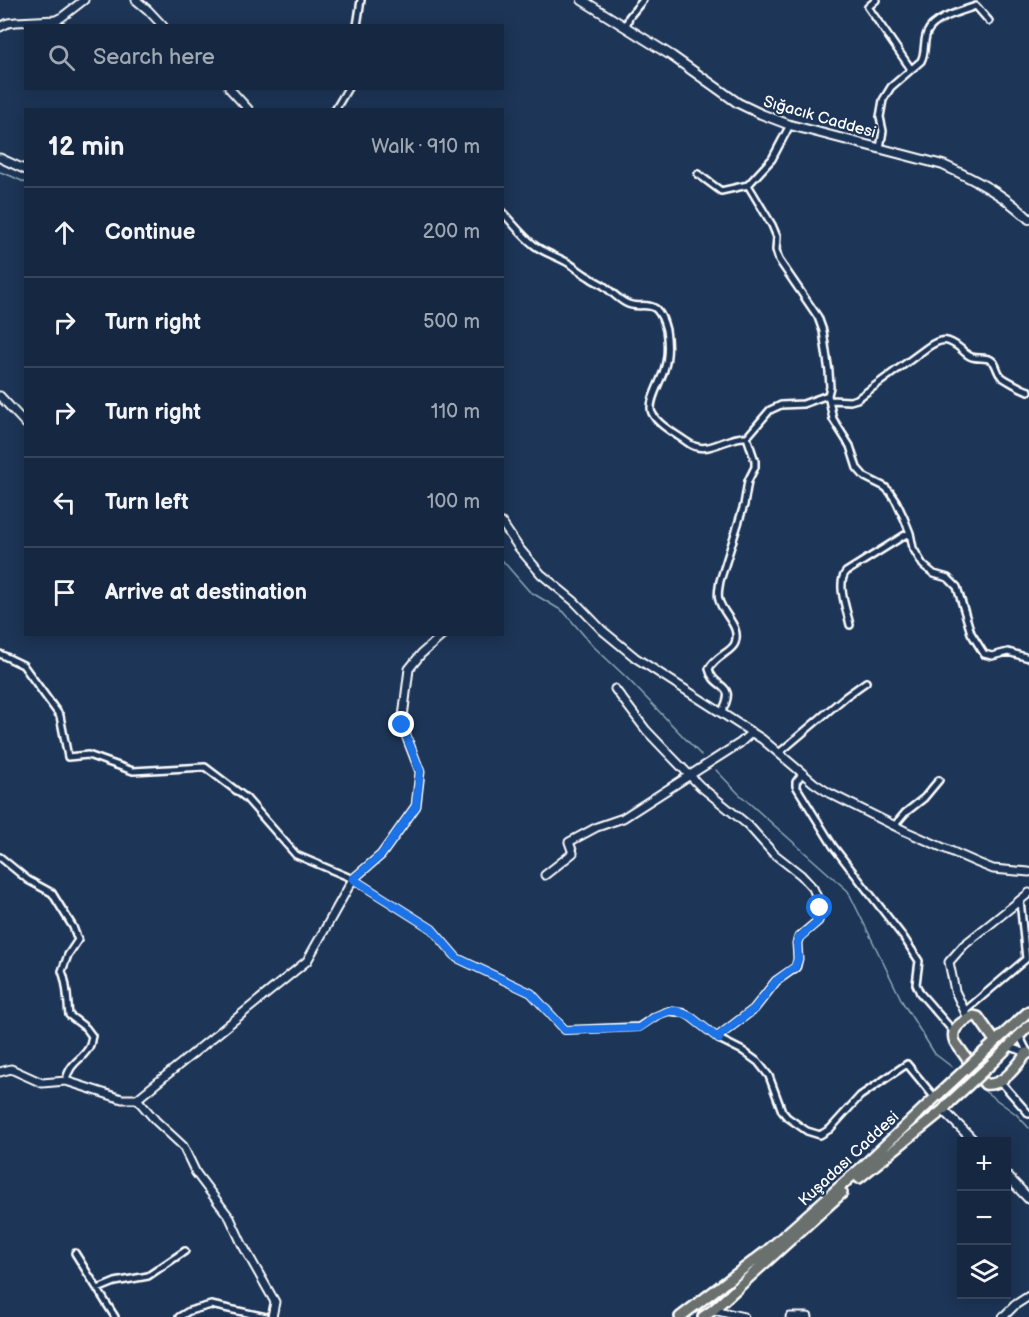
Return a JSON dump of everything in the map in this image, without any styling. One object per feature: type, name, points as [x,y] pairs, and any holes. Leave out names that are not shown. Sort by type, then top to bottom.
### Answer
[{"type":"main road","name":"Sığacık Caddesi","points":[[582,0],[672,56],[738,103],[790,125],[943,165],[964,174],[1007,200],[1029,219]]},
{"type":"main road","name":"Kuşadası Caddesi","points":[[680,1317],[768,1250],[861,1168],[1029,1011]]},
{"type":"main road","points":[[995,1041],[978,1017],[966,1014],[953,1031],[952,1036],[955,1042],[985,1084],[991,1085],[1009,1075],[1028,1053]]},
{"type":"main road","name":"Kuşadası Caddesi","points":[[703,1317],[861,1175],[946,1106],[1010,1047],[1029,1026]]},
{"type":"main road","points":[[946,1106],[971,1137]]},
{"type":"main road","points":[[1011,1180],[1029,1199]]},
{"type":"street","points":[[0,27],[8,23],[56,20],[84,0]]},
{"type":"street","points":[[136,0],[160,24]]},
{"type":"street","points":[[357,24],[361,0]]},
{"type":"street","points":[[626,27],[629,17],[643,0]]},
{"type":"street","points":[[863,0],[911,69]]},
{"type":"street","points":[[868,7],[876,0]]},
{"type":"street","points":[[880,148],[883,131],[880,117],[883,100],[891,87],[921,61],[924,56],[927,32],[936,21],[976,6],[989,21]]},
{"type":"street","points":[[231,90],[247,108]]},
{"type":"street","points":[[335,108],[347,90]]},
{"type":"street","points":[[698,174],[721,191],[748,185],[772,159],[790,125]]},
{"type":"street","points":[[0,158],[24,169]]},
{"type":"street","points":[[748,185],[777,237],[776,250],[779,260],[818,317],[823,331],[833,419],[850,446],[857,468],[865,477],[891,492],[910,533],[913,548],[923,564],[934,574],[948,578],[957,587],[971,633],[984,654],[992,656],[1008,652],[1029,658]]},
{"type":"street","points":[[504,214],[534,245],[569,263],[629,305],[650,305],[659,312],[664,321],[668,351],[665,369],[650,407],[651,411],[658,421],[690,445],[698,448],[747,437],[775,407],[829,398],[850,401],[857,399],[936,341],[942,340],[955,344],[970,356],[990,360],[1002,377],[1021,389],[1029,391]]},
{"type":"street","points":[[0,396],[24,422]]},
{"type":"street","points":[[721,713],[727,703],[727,691],[711,677],[709,669],[712,662],[733,647],[736,642],[734,627],[721,605],[718,593],[744,505],[748,481],[755,466],[747,437]]},
{"type":"street","points":[[504,526],[541,574],[636,658],[752,732],[802,774],[829,793],[894,826],[993,869],[1029,872]]},
{"type":"street","points":[[850,625],[841,585],[842,577],[846,572],[910,533]]},
{"type":"street","points":[[0,1072],[11,1069],[42,1083],[66,1081],[122,1099],[137,1099],[307,962],[353,879],[381,855],[416,806],[420,771],[402,725],[409,669],[421,654],[442,636]]},
{"type":"street","points":[[0,654],[23,665],[60,716],[68,757],[88,754],[133,771],[205,767],[246,798],[296,855],[353,879],[432,929],[457,958],[531,993],[565,1030],[639,1028],[656,1016],[669,1011],[677,1011],[691,1017],[719,1039],[743,1051],[758,1062],[769,1076],[782,1111],[787,1117],[807,1131],[820,1135],[830,1129],[860,1096],[907,1064],[937,1095]]},
{"type":"street","points":[[779,753],[866,682]]},
{"type":"street","points":[[615,689],[646,730],[700,786],[755,831],[773,853],[801,875],[813,888],[819,902],[818,921],[799,938],[797,943],[798,959],[795,967],[776,981],[754,1009],[720,1035],[719,1039]]},
{"type":"street","points":[[545,875],[573,853],[568,842],[597,827],[623,818],[740,743],[752,732]]},
{"type":"street","points":[[802,774],[796,786],[833,846],[919,961],[916,984],[920,993],[953,1031]]},
{"type":"street","points":[[894,826],[905,813],[924,798],[939,780]]},
{"type":"street","points":[[0,857],[28,880],[52,893],[73,927],[78,940],[68,955],[62,971],[67,982],[66,999],[69,1015],[86,1028],[92,1036],[90,1048],[73,1064],[67,1073],[66,1081]]},
{"type":"street","points":[[1020,900],[1026,959],[966,1014],[955,991],[949,962],[964,945],[1020,900],[1029,893]]},
{"type":"street","points":[[1019,1035],[1028,1053]]},
{"type":"street","points":[[1010,1047],[1028,1053]]},
{"type":"street","points":[[1000,1081],[1029,1114]]},
{"type":"street","points":[[137,1099],[156,1121],[183,1146],[196,1173],[230,1218],[275,1302],[272,1317]]},
{"type":"street","points":[[98,1289],[115,1282],[148,1276],[185,1251]]},
{"type":"street","points":[[75,1253],[115,1317]]},
{"type":"street","points":[[1002,1317],[1029,1296]]},
{"type":"street","points":[[179,1317],[189,1311],[211,1305],[266,1317]]},
{"type":"street","points":[[713,1310],[744,1317]]},
{"type":"street","points":[[790,1317],[808,1317]]},
{"type":"waterway","points":[[0,172],[24,182]]},
{"type":"waterway","points":[[504,562],[529,591],[564,612],[593,646],[701,755]]},
{"type":"waterway","points":[[716,770],[738,793],[848,891],[903,1003],[935,1054],[952,1067]]},
{"type":"waterway","points":[[976,1085],[1016,1114],[1029,1128]]},
{"type":"route","points":[[402,725],[420,771],[416,806],[381,855],[353,879],[432,929],[457,958],[531,993],[565,1030],[639,1028],[656,1016],[669,1011],[677,1011],[691,1017],[719,1039],[720,1035],[754,1009],[776,981],[795,967],[798,959],[799,938],[818,921],[820,908]]}]
